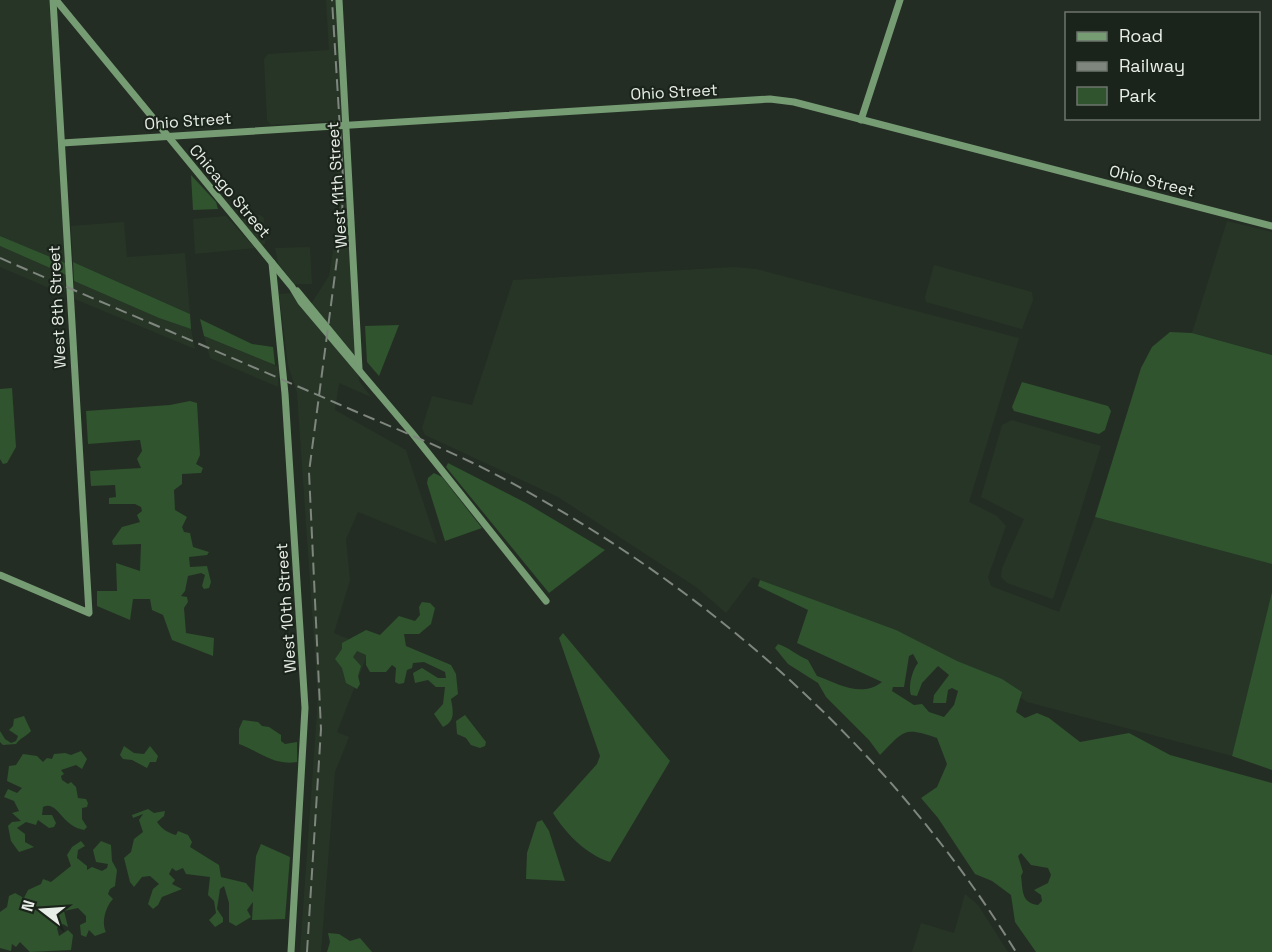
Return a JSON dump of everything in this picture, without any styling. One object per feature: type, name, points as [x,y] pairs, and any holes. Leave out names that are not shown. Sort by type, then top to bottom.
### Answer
[{"type":"street","name":"Chicago Street","points":[[54,0],[292,287],[301,302],[359,369],[546,601]]},
{"type":"street","name":"West 8th Street","points":[[0,575],[89,613],[54,0]]},
{"type":"street","name":"West 11th Street","points":[[339,0],[359,369]]},
{"type":"street","points":[[861,120],[900,0]]},
{"type":"street","name":"Ohio Street","points":[[62,143],[770,99],[794,102],[1272,226]]},
{"type":"street","name":"West 10th Street","points":[[272,263],[285,394],[305,685],[305,735],[291,952]]},
{"type":"shaded area","points":[[0,0],[49,0],[65,263],[0,236]]},
{"type":"shaded area","points":[[326,0],[337,0],[359,381],[371,397],[339,383],[335,410],[406,450],[437,544],[358,512],[346,539],[350,580],[334,633],[370,648],[337,732],[349,737],[335,772],[321,952],[300,952],[318,698],[297,393],[288,365],[279,294],[292,293],[306,312],[329,276],[339,210],[333,121],[271,125],[267,120],[264,59],[268,54],[329,50]]},
{"type":"shaded area","points":[[260,215],[264,218],[265,244],[262,245],[242,221],[242,216]]},
{"type":"shaded area","points":[[226,216],[255,248],[195,254],[193,219]]},
{"type":"shaded area","points":[[1227,221],[1272,232],[1272,355],[1192,333]]},
{"type":"shaded area","points":[[124,222],[127,257],[185,253],[190,314],[73,262],[71,226]]},
{"type":"shaded area","points":[[0,246],[66,275],[65,292],[61,293],[0,267]]},
{"type":"shaded area","points":[[310,247],[312,284],[294,284],[278,263],[275,248]]},
{"type":"shaded area","points":[[934,265],[1032,292],[1033,300],[1022,329],[926,302],[925,297]]},
{"type":"shaded area","points":[[734,267],[756,269],[1019,338],[969,502],[997,516],[1006,526],[988,577],[991,586],[1059,612],[1095,517],[1272,564],[1272,592],[1232,756],[1027,702],[989,676],[753,577],[726,613],[696,587],[558,497],[425,435],[422,428],[432,396],[472,405],[513,280]]},
{"type":"shaded area","points":[[74,281],[159,318],[191,329],[195,349],[73,298]]},
{"type":"shaded area","points":[[204,336],[279,367],[278,387],[210,358]]},
{"type":"shaded area","points":[[1012,420],[1101,446],[1053,599],[1007,583],[1001,577],[1002,568],[1024,519],[981,497],[1002,425]]},
{"type":"shaded area","points":[[965,894],[978,905],[1008,952],[912,952],[921,923],[954,933]]},
{"type":"green space","points":[[191,175],[216,202],[218,209],[193,210]]},
{"type":"green space","points":[[0,236],[65,263],[66,275],[0,246]]},
{"type":"green space","points":[[73,262],[190,314],[191,329],[159,318],[74,281]]},
{"type":"green space","points":[[200,319],[252,344],[273,347],[275,365],[204,336]]},
{"type":"green space","points":[[399,325],[379,376],[367,362],[365,326]]},
{"type":"green space","points":[[1170,332],[1192,333],[1272,355],[1272,564],[1095,517],[1141,368],[1152,347]]},
{"type":"green space","points":[[1022,382],[1108,406],[1111,411],[1105,430],[1099,434],[1014,411],[1012,407]]},
{"type":"green space","points":[[12,388],[16,447],[7,463],[3,464],[0,459],[0,389]]},
{"type":"green space","points":[[190,401],[197,403],[200,455],[196,464],[203,468],[201,473],[182,474],[182,484],[174,490],[175,510],[187,517],[182,527],[184,532],[190,533],[193,547],[209,552],[207,555],[189,557],[190,567],[207,566],[211,582],[209,588],[204,589],[202,586],[205,575],[201,573],[188,576],[185,591],[181,596],[187,597],[188,602],[184,608],[186,633],[214,638],[213,656],[172,640],[163,615],[152,610],[150,599],[133,599],[130,620],[97,606],[97,591],[117,591],[116,563],[140,571],[141,544],[113,545],[112,541],[122,527],[140,522],[137,515],[142,511],[141,507],[135,504],[109,504],[109,498],[116,497],[115,485],[91,486],[90,471],[141,468],[137,459],[142,451],[140,440],[88,444],[86,411],[170,405]]},
{"type":"green space","points":[[448,463],[526,503],[605,550],[549,593],[446,467]]},
{"type":"green space","points":[[434,473],[442,477],[482,528],[445,541],[427,483],[428,478]]},
{"type":"green space","points":[[760,580],[896,630],[957,661],[1002,679],[1022,692],[1016,712],[1025,718],[1037,713],[1049,718],[1080,742],[1129,733],[1170,755],[1272,783],[1272,952],[1036,952],[1015,922],[1011,895],[992,881],[975,874],[938,818],[921,798],[937,787],[947,764],[937,738],[917,732],[905,733],[880,755],[869,740],[826,697],[818,683],[788,664],[775,648],[778,644],[786,647],[808,660],[817,676],[842,686],[866,689],[882,682],[797,643],[808,610],[758,586]],"holes":[[[913,654],[918,663],[911,679],[911,695],[917,696],[922,683],[938,666],[949,675],[934,695],[933,703],[946,703],[948,690],[952,688],[958,691],[954,705],[944,717],[929,712],[922,704],[914,705],[892,691],[893,687],[904,687],[909,656]],[[1021,853],[1031,865],[1048,868],[1051,875],[1048,883],[1034,890],[1041,895],[1042,901],[1038,905],[1028,902],[1024,895],[1021,876],[1023,872],[1018,856]]]},
{"type":"green space","points":[[1272,592],[1272,770],[1232,756]]},
{"type":"green space","points":[[422,602],[430,603],[435,608],[431,624],[419,634],[404,634],[406,646],[451,665],[456,674],[458,694],[451,699],[452,719],[443,727],[434,714],[443,704],[445,687],[436,687],[428,680],[415,683],[413,673],[422,668],[438,678],[446,678],[445,672],[424,662],[413,663],[412,668],[407,670],[404,683],[399,684],[395,682],[396,668],[392,665],[386,672],[370,672],[366,665],[366,655],[357,651],[353,657],[361,666],[358,676],[360,684],[357,689],[346,683],[342,668],[335,659],[342,649],[342,643],[366,630],[380,635],[399,616],[415,621],[420,615],[419,607]]},
{"type":"green space","points":[[563,633],[670,761],[610,862],[601,859],[578,843],[553,813],[597,764],[600,756],[559,638]]},
{"type":"green space","points":[[465,715],[486,742],[485,746],[480,748],[471,745],[466,738],[457,734],[456,721]]},
{"type":"green space","points":[[24,716],[31,731],[16,744],[3,745],[0,742],[0,731],[11,743],[16,741],[18,736],[9,730],[13,726],[14,719]]},
{"type":"green space","points":[[243,720],[258,722],[262,726],[269,727],[281,735],[281,741],[285,744],[297,742],[297,762],[273,760],[239,744],[239,729]]},
{"type":"green space","points":[[124,746],[134,753],[144,754],[150,746],[158,756],[156,762],[150,762],[147,768],[132,760],[123,759],[120,755]]},
{"type":"green space","points":[[81,751],[87,759],[82,769],[76,765],[61,770],[64,774],[61,776],[62,780],[68,784],[71,782],[76,787],[78,798],[86,799],[88,803],[87,807],[82,808],[82,819],[87,827],[84,830],[76,828],[52,807],[43,807],[42,815],[52,815],[56,823],[54,827],[49,828],[38,820],[36,825],[26,822],[17,828],[25,834],[25,842],[34,847],[19,852],[11,841],[8,826],[12,822],[21,821],[12,813],[19,811],[14,801],[4,797],[8,789],[17,793],[22,788],[7,781],[9,766],[16,765],[23,754],[37,756],[43,762],[47,758],[52,759],[54,754],[71,755]]},
{"type":"green space","points":[[148,809],[154,813],[165,811],[164,816],[157,822],[161,827],[176,835],[178,831],[188,835],[192,842],[190,847],[219,865],[221,877],[246,883],[253,892],[256,856],[261,844],[290,857],[285,919],[252,920],[253,902],[247,910],[251,917],[236,926],[229,922],[229,903],[224,886],[220,889],[217,909],[223,922],[215,927],[209,920],[216,913],[214,901],[208,895],[210,877],[186,874],[183,868],[176,871],[172,868],[169,874],[175,880],[172,884],[182,889],[162,897],[153,909],[148,904],[153,889],[159,884],[150,876],[142,877],[134,887],[130,882],[124,858],[131,852],[134,839],[143,832],[139,820],[143,814],[133,818],[132,815]]},
{"type":"green space","points":[[542,820],[549,831],[565,881],[526,879],[527,853],[537,822]]},
{"type":"green space","points":[[81,841],[85,846],[78,850],[77,858],[87,866],[87,870],[92,867],[102,871],[107,868],[108,864],[96,862],[93,850],[101,841],[111,845],[112,861],[117,870],[115,886],[108,894],[113,899],[105,914],[106,932],[95,936],[89,930],[86,937],[81,935],[80,925],[86,922],[86,916],[78,908],[64,911],[68,927],[63,924],[57,928],[59,936],[68,930],[73,935],[71,950],[30,952],[20,942],[16,947],[12,944],[11,951],[0,948],[0,912],[7,907],[9,896],[15,893],[24,898],[28,890],[41,884],[43,879],[51,882],[71,866],[67,855],[72,847]]},
{"type":"green space","points":[[328,933],[339,934],[350,941],[360,938],[372,952],[327,952],[330,942]]},
{"type":"railway","points":[[307,952],[321,729],[309,472],[342,221],[343,178],[332,0]]},
{"type":"railway","points":[[0,258],[466,460],[508,481],[584,525],[657,573],[727,626],[793,683],[856,744],[914,810],[967,879],[1016,952]]}]
